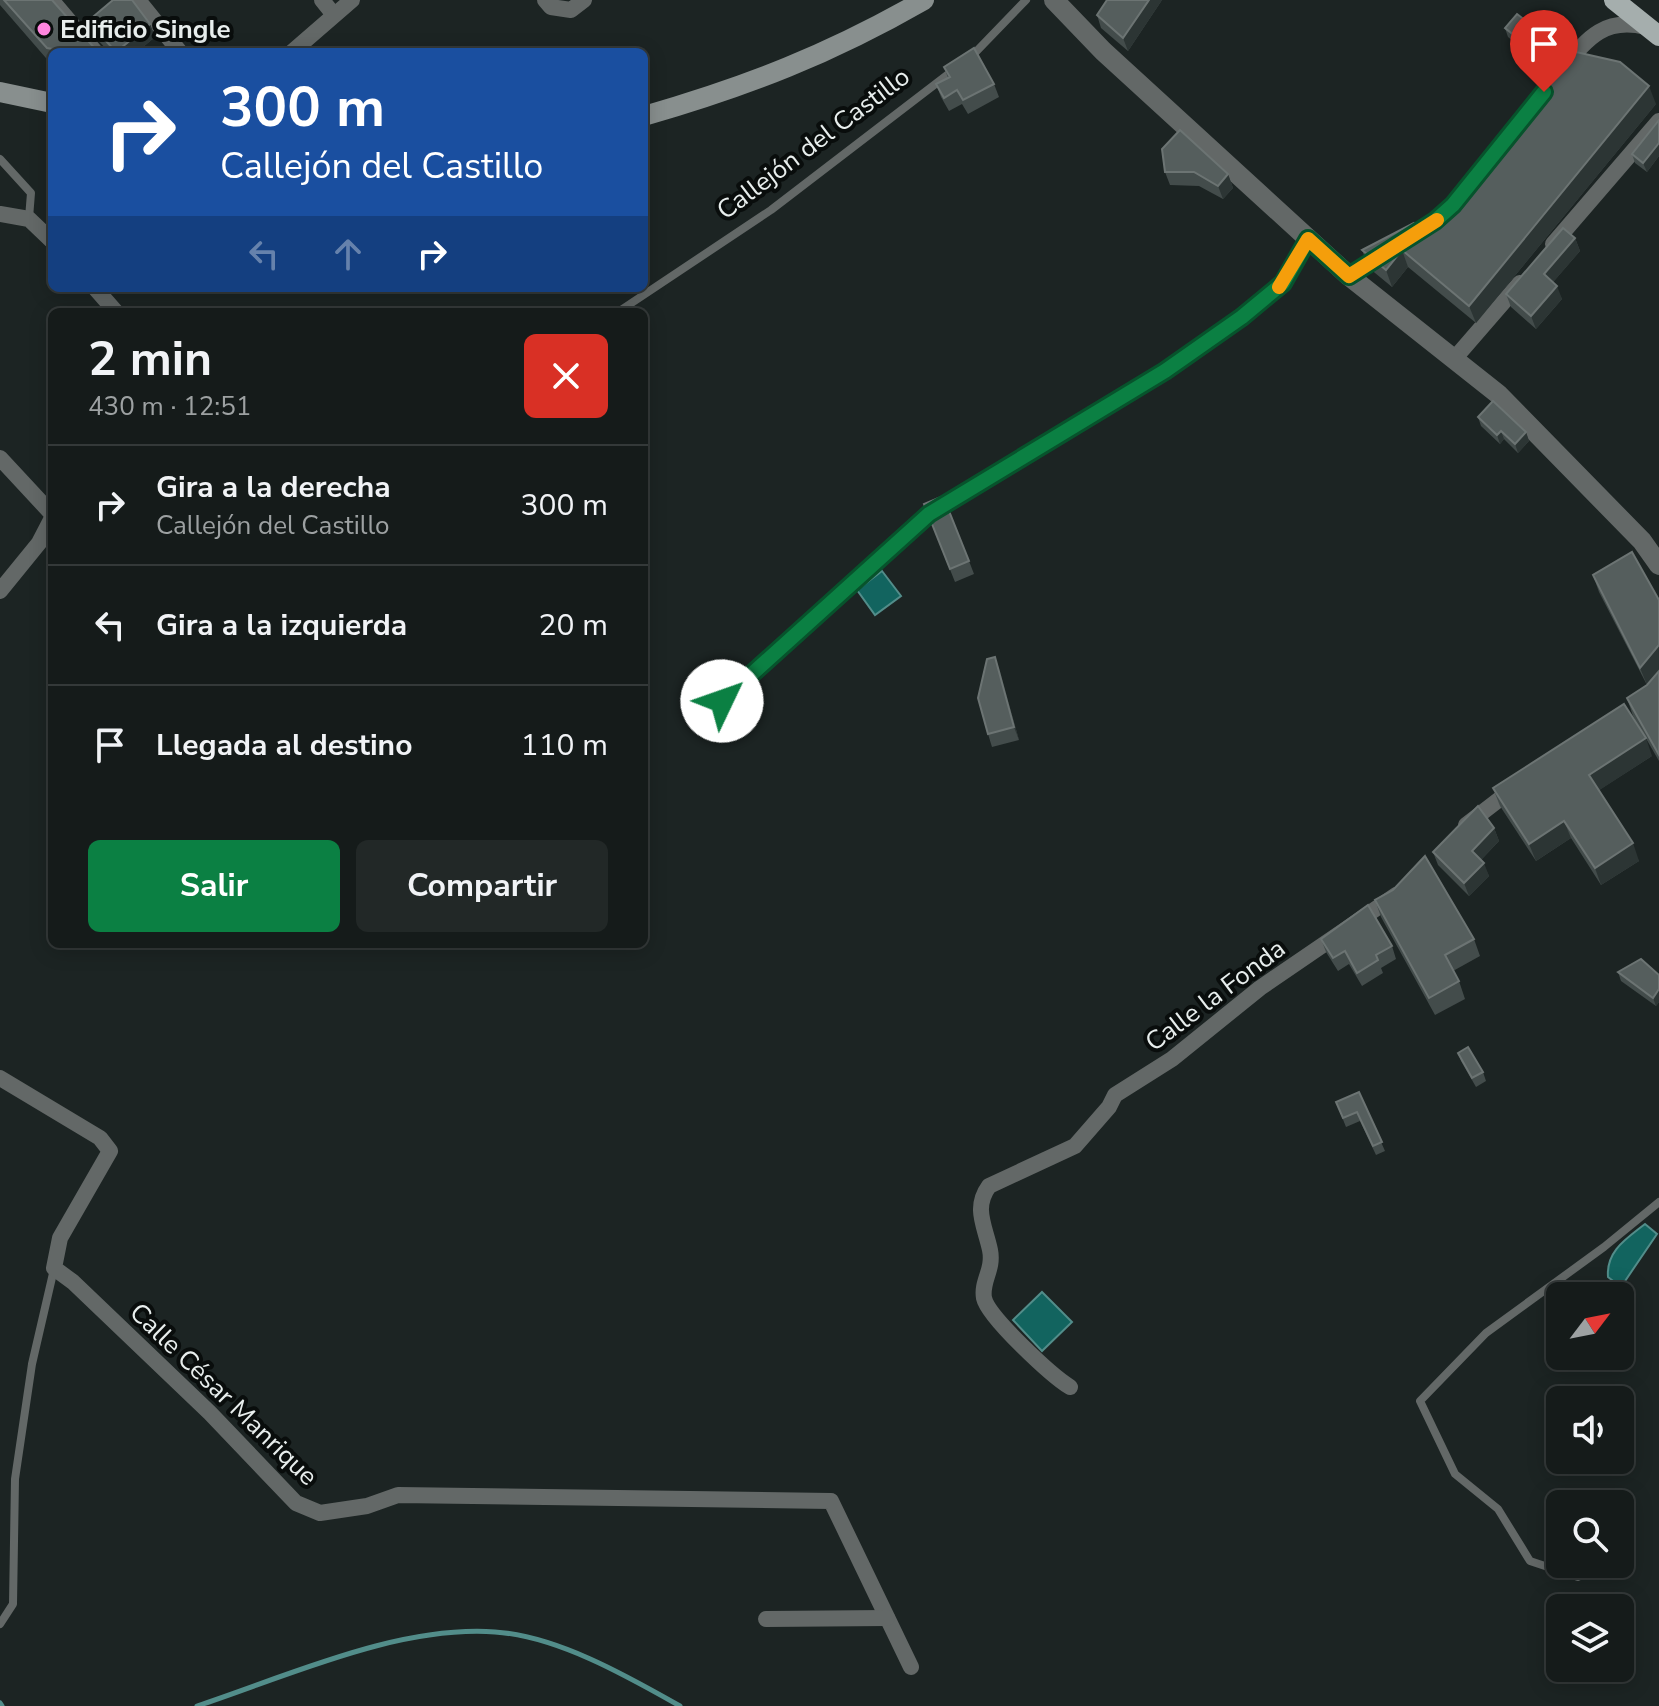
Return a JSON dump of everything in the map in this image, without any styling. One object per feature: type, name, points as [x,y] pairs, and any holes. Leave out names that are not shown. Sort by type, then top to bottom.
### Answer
[{"type":"main road","points":[[648,115],[745,86],[787,69],[924,0]]},
{"type":"main road","points":[[1614,0],[1654,32]]},
{"type":"main road","points":[[0,92],[48,102]]},
{"type":"street","points":[[54,0],[89,30],[96,48]]},
{"type":"street","points":[[138,0],[177,48]]},
{"type":"street","points":[[322,0],[334,15]]},
{"type":"street","points":[[297,48],[352,0]]},
{"type":"street","points":[[545,0],[551,7],[578,5]]},
{"type":"street","points":[[1054,0],[1103,51],[1349,276],[1455,358],[1560,455],[1642,541],[1659,565]]},
{"type":"street","points":[[1554,80],[1583,44],[1600,30],[1626,22],[1654,32]]},
{"type":"street","points":[[1455,358],[1659,121]]},
{"type":"street","points":[[1349,276],[1435,221],[1470,185]]},
{"type":"street","points":[[0,214],[29,219],[48,237]]},
{"type":"street","points":[[98,292],[112,308]]},
{"type":"street","points":[[0,458],[48,512]]},
{"type":"street","points":[[1,586],[39,543],[48,524]]},
{"type":"street","points":[[1450,840],[1532,775]]},
{"type":"street","name":"Calle la Fonda","points":[[1070,1387],[1052,1376],[989,1309],[984,1288],[993,1266],[979,1208],[980,1198],[989,1186],[1075,1146],[1109,1107],[1115,1095],[1172,1059],[1260,988],[1386,903],[1410,882]]},
{"type":"street","points":[[0,1078],[100,1138],[110,1151],[60,1238],[54,1268]]},
{"type":"street","name":"Calle César Manrique","points":[[54,1268],[73,1282],[210,1413],[296,1503],[320,1513],[367,1506],[398,1495],[831,1501],[887,1618]]},
{"type":"street","points":[[766,1619],[887,1618],[911,1667]]},
{"type":"lane","name":"Callejón del Castillo","points":[[624,308],[771,210],[927,91],[975,54],[1026,0]]},
{"type":"lane","points":[[0,159],[31,193],[29,219]]},
{"type":"lane","points":[[699,722],[929,514],[1165,371],[1242,317],[1283,283],[1308,239]]},
{"type":"lane","points":[[1546,1566],[1530,1561],[1498,1509],[1455,1474],[1420,1401],[1486,1333],[1604,1247],[1659,1202]]},
{"type":"lane","points":[[0,1624],[13,1604],[15,1479],[32,1364],[54,1268]]},
{"type":"water","points":[[882,571],[901,596],[875,615],[857,590]]},
{"type":"water","points":[[1645,1224],[1657,1234],[1624,1282],[1614,1282],[1608,1277],[1610,1260]]},
{"type":"water","points":[[1042,1292],[1072,1322],[1042,1351],[1013,1320]]},
{"type":"building","name":"Edificio Single","points":[[4,0],[52,0],[94,48],[47,48]]},
{"type":"building","points":[[113,0],[132,0],[150,24],[121,48],[112,48],[88,21]]},
{"type":"building","points":[[1107,0],[1149,0],[1123,38],[1097,15]]},
{"type":"building","points":[[1517,14],[1556,44],[1544,59],[1505,28]]},
{"type":"building","points":[[974,48],[994,84],[963,100],[957,90],[944,98],[936,84],[950,77],[944,67]]},
{"type":"building","points":[[1576,52],[1620,62],[1649,86],[1469,306],[1402,250],[1386,270],[1362,250],[1414,223],[1428,232]]},
{"type":"building","points":[[1659,120],[1659,143],[1643,163],[1632,154]]},
{"type":"building","points":[[1180,130],[1228,174],[1218,186],[1194,172],[1165,172],[1162,149]]},
{"type":"building","points":[[1563,228],[1575,238],[1544,274],[1557,286],[1531,316],[1506,294]]},
{"type":"building","points":[[1493,401],[1526,432],[1515,444],[1501,431],[1497,435],[1478,417]]},
{"type":"building","points":[[943,496],[969,561],[950,569],[924,504]]},
{"type":"building","points":[[1632,552],[1659,600],[1659,645],[1640,668],[1593,575]]},
{"type":"building","points":[[995,657],[1014,727],[988,734],[978,698],[987,659]]},
{"type":"building","points":[[1659,671],[1659,755],[1627,698],[1647,685]]},
{"type":"building","points":[[1624,704],[1646,738],[1589,775],[1633,843],[1595,868],[1564,821],[1529,844],[1493,788]]},
{"type":"building","points":[[1478,806],[1494,828],[1472,851],[1484,863],[1464,883],[1433,852]]},
{"type":"building","points":[[1425,856],[1474,939],[1445,955],[1459,981],[1429,998],[1375,900],[1393,890]]},
{"type":"building","points":[[1368,905],[1392,946],[1376,955],[1378,960],[1357,973],[1345,951],[1333,958],[1321,939]]},
{"type":"building","points":[[1641,959],[1659,975],[1659,989],[1653,998],[1618,972]]},
{"type":"building","points":[[1468,1047],[1483,1072],[1472,1078],[1458,1053]]},
{"type":"building","points":[[1359,1092],[1382,1142],[1373,1146],[1357,1112],[1343,1118],[1336,1102]]},
{"type":"waterway","points":[[197,1706],[382,1644],[458,1632],[495,1632],[543,1641],[591,1659],[680,1706]]},
{"type":"slow traffic","points":[[1279,287],[1308,239],[1349,276],[1437,220]]},
{"type":"place","name":"Edificio Single","points":[[44,29]]},
{"type":"route","points":[[722,701],[929,514],[1165,371],[1242,317],[1283,283],[1308,239],[1349,276],[1435,221],[1453,205],[1544,92]]}]
